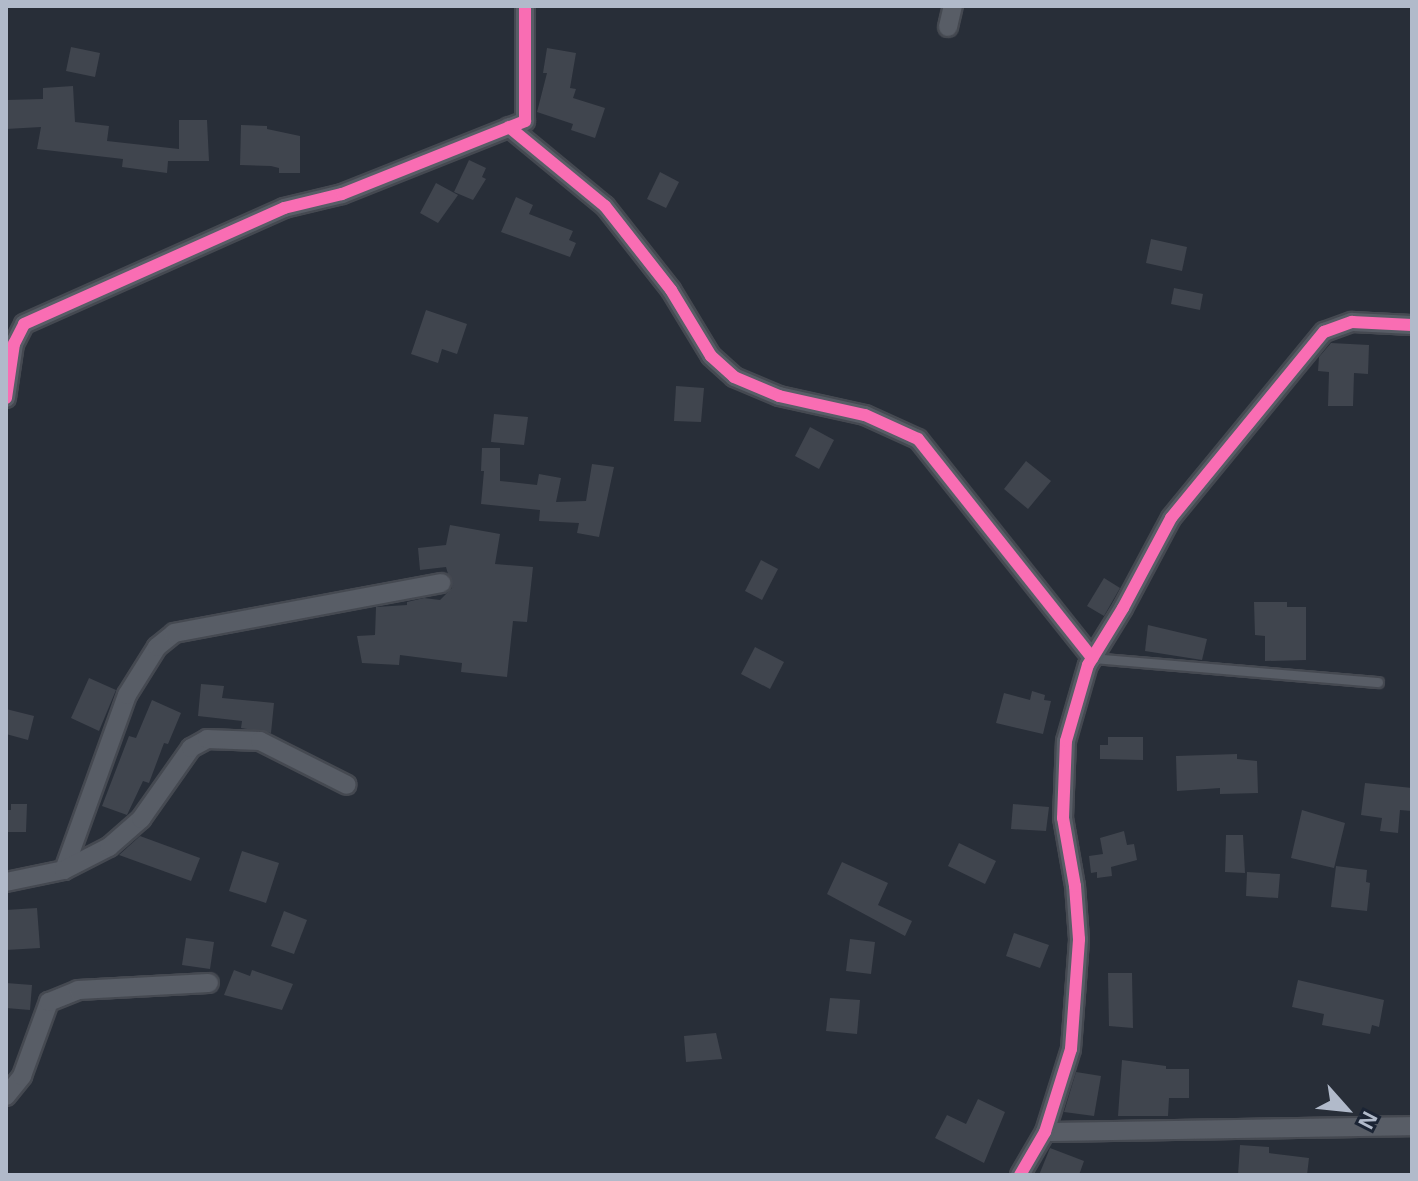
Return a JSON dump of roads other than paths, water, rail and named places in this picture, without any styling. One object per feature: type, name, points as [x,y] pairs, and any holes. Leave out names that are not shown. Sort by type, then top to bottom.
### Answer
[{"type":"street","points":[[6,398],[14,344],[24,324],[284,208],[342,194],[525,121],[525,6]]},
{"type":"street","points":[[948,27],[953,6]]},
{"type":"street","points":[[509,127],[605,206],[671,290],[711,356],[734,377],[779,396],[865,415],[895,425],[918,439],[1092,658]]},
{"type":"street","points":[[1020,1175],[1045,1132],[1071,1049],[1079,939],[1075,886],[1063,818],[1066,741],[1092,658],[1171,518],[1324,332],[1352,322],[1412,325]]},
{"type":"street","points":[[64,870],[127,695],[157,647],[174,633],[441,583]]},
{"type":"street","points":[[6,882],[64,870],[109,847],[141,819],[191,748],[207,739],[260,741],[347,785]]},
{"type":"street","points":[[6,1096],[22,1076],[49,1002],[78,990],[209,983]]},
{"type":"street","points":[[1045,1132],[1412,1126]]},
{"type":"lane","points":[[1092,658],[1378,682]]}]
